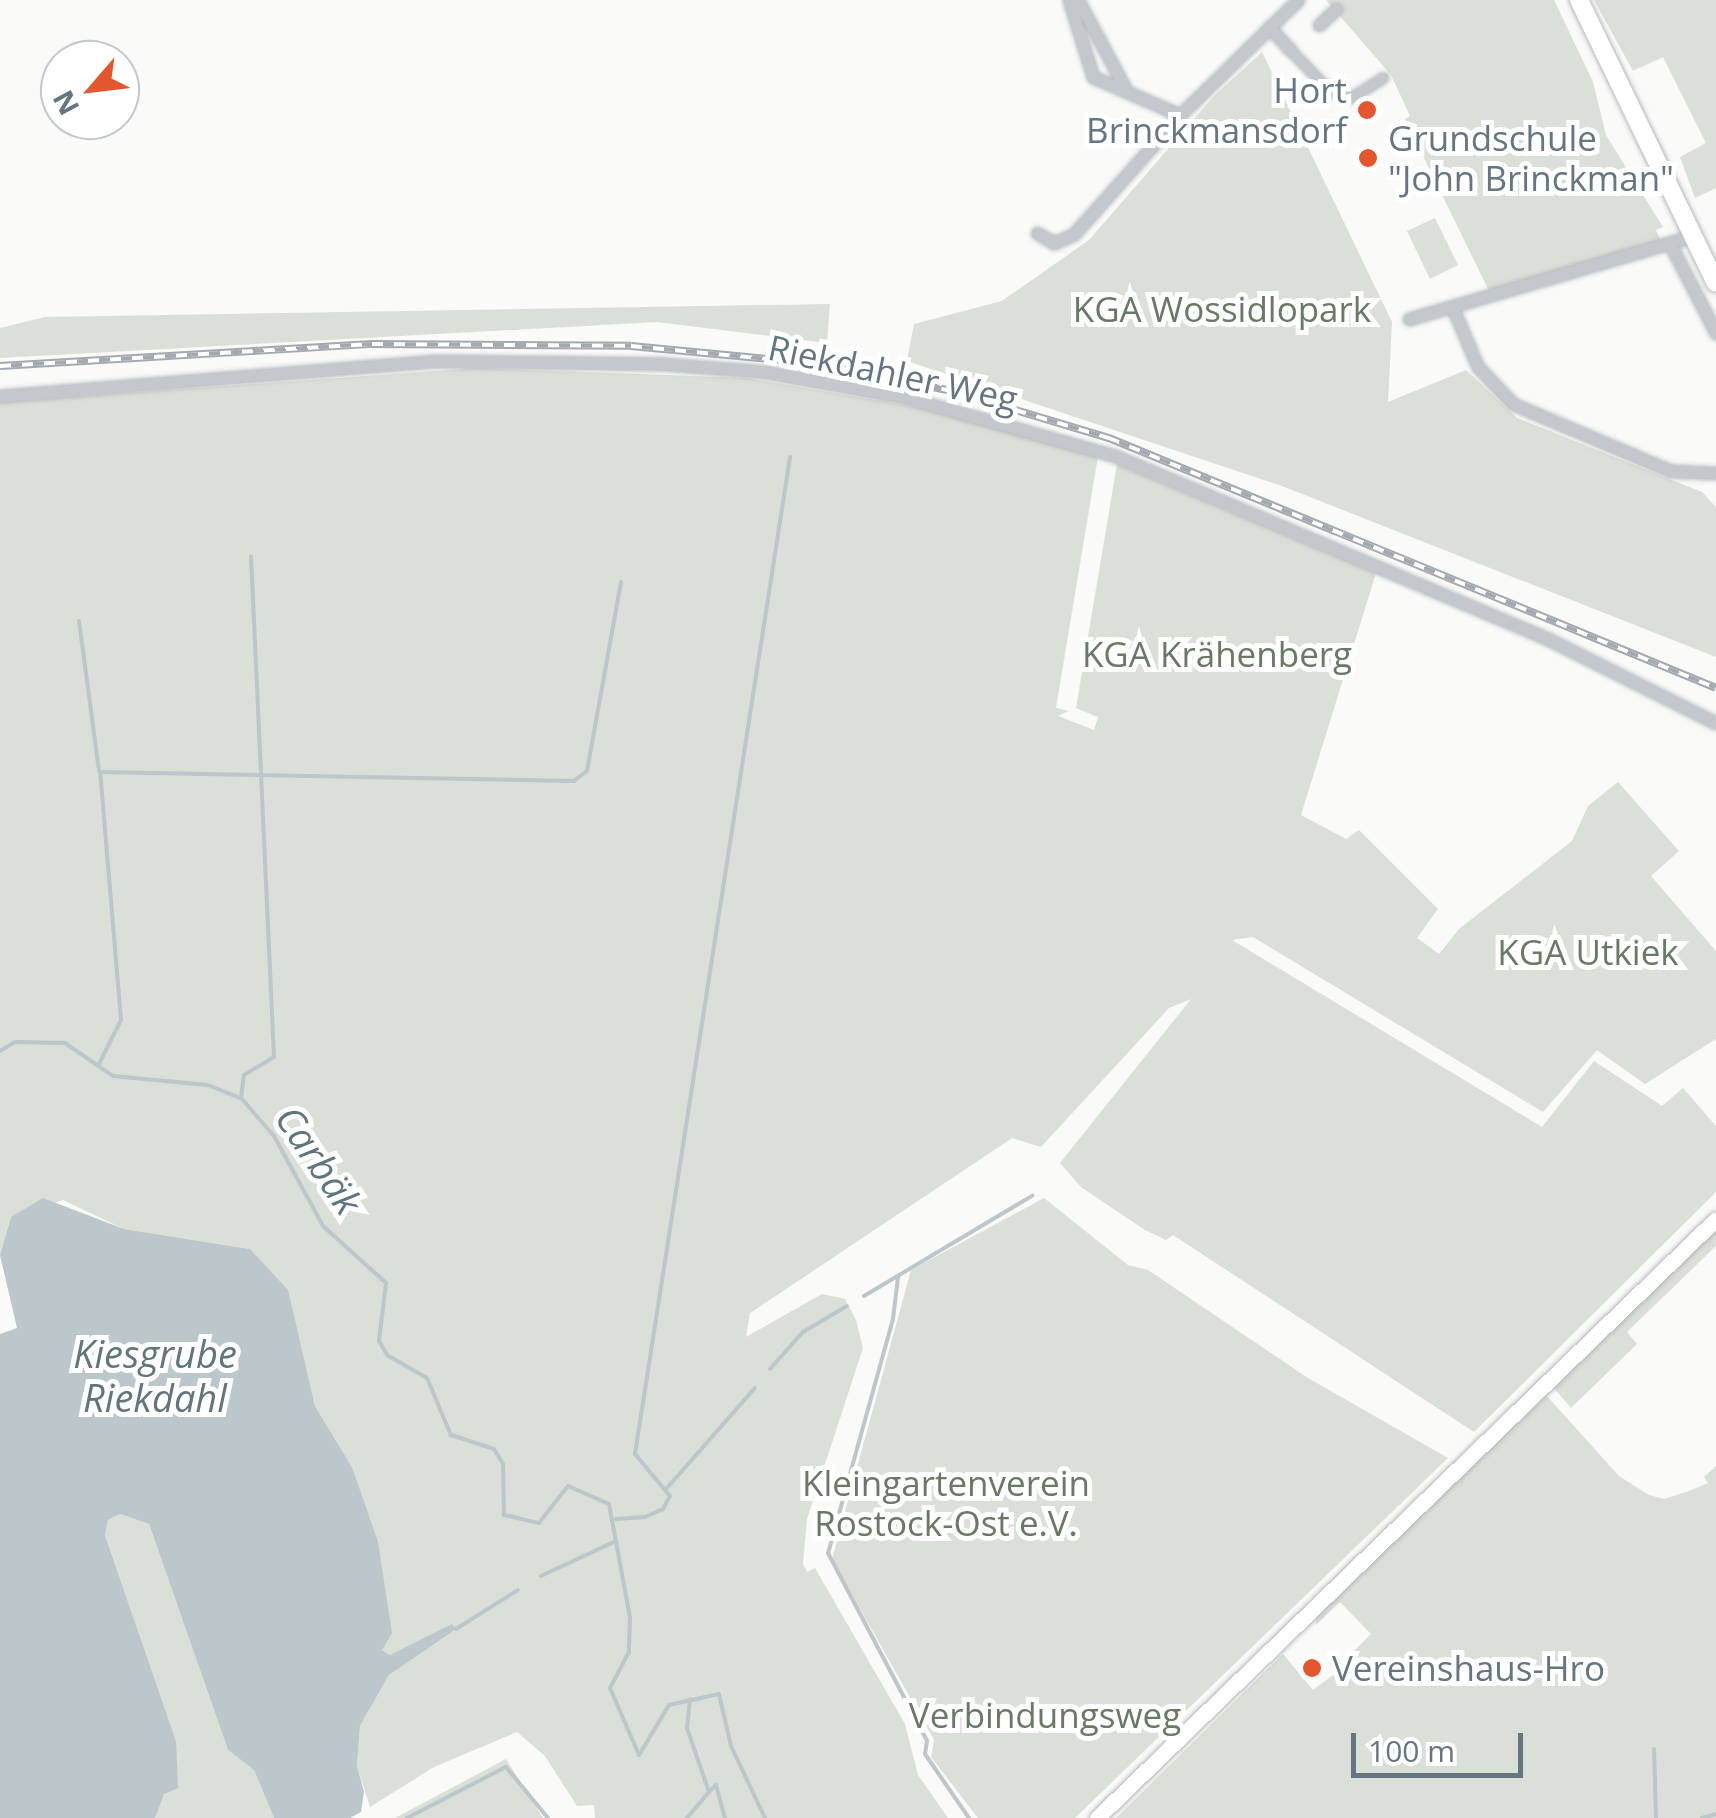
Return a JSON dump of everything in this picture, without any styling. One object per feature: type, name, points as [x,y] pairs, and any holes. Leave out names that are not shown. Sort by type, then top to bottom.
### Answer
[{"type":"main road","points":[[1579,0],[1716,283]]},
{"type":"main road","points":[[1096,1818],[1716,1219]]},
{"type":"street","points":[[1069,0],[1093,77],[1180,115]]},
{"type":"street","points":[[1078,0],[1126,90]]},
{"type":"street","points":[[1037,233],[1054,243],[1074,234],[1180,115],[1297,0]]},
{"type":"street","points":[[1319,24],[1335,8]]},
{"type":"street","points":[[1269,27],[1329,90],[1350,98],[1383,77]]},
{"type":"street","points":[[1409,319],[1454,310],[1671,246],[1693,236]]},
{"type":"street","points":[[1671,246],[1716,333]]},
{"type":"street","points":[[1454,310],[1478,367],[1514,404],[1671,471],[1716,473]]},
{"type":"street","name":"Riekdahler Weg","points":[[0,396],[434,361],[664,364],[862,389],[961,410],[1115,456],[1546,638],[1716,723]]},
{"type":"green space","points":[[1326,0],[1554,0],[1593,82],[1606,135],[1663,227],[1656,230],[1663,246],[1491,295],[1405,119],[1410,116],[1391,75]]},
{"type":"green space","points":[[1594,0],[1716,0],[1716,188],[1695,198],[1680,157],[1706,143],[1663,57],[1633,71]]},
{"type":"green space","name":"KGA Wossidlopark","points":[[1262,52],[1392,322],[1388,402],[1466,370],[1517,418],[1702,492],[1716,507],[1716,657],[1282,486],[907,361],[914,324],[1002,301],[1089,240],[1213,97]]},
{"type":"green space","points":[[1435,218],[1458,265],[1430,279],[1407,231]]},
{"type":"green space","points":[[830,304],[827,343],[657,322],[0,358],[0,328],[45,317]]},
{"type":"green space","points":[[477,368],[747,378],[944,412],[1098,456],[1056,708],[1069,711],[1058,716],[1094,730],[1098,717],[1076,708],[1117,464],[1376,573],[1301,815],[1346,839],[1359,830],[1438,909],[1417,938],[1439,954],[1459,929],[1572,841],[1588,806],[1618,782],[1679,851],[1651,876],[1716,951],[1716,1039],[1645,1084],[1597,1050],[1543,1112],[1253,937],[1232,940],[1542,1127],[1594,1061],[1662,1106],[1683,1088],[1716,1126],[1716,1192],[1474,1432],[1173,1235],[1166,1240],[1145,1230],[1081,1187],[1060,1163],[1191,999],[1169,1008],[1041,1147],[1012,1138],[750,1313],[746,1337],[822,1294],[845,1299],[856,1320],[863,1348],[807,1519],[803,1564],[807,1572],[815,1568],[905,1724],[918,1775],[948,1818],[595,1818],[594,1805],[577,1806],[545,1756],[517,1732],[434,1767],[370,1807],[357,1766],[360,1726],[389,1675],[452,1625],[390,1655],[382,1650],[352,1467],[315,1406],[287,1290],[250,1249],[124,1229],[63,1200],[11,1217],[0,1255],[0,402]]},
{"type":"green space","name":"Kleingartenverein Rostock-Ost e.V.","points":[[1044,1198],[1128,1265],[1148,1270],[1308,1378],[1448,1458],[1075,1818],[978,1818],[931,1757],[934,1740],[832,1559],[911,1270]]},
{"type":"green space","points":[[1716,1229],[1716,1246],[1627,1332],[1637,1344],[1571,1408],[1552,1386]]},
{"type":"green space","name":"Verbindungsweg","points":[[1546,1395],[1619,1476],[1649,1495],[1664,1499],[1708,1483],[1704,1477],[1716,1466],[1716,1818],[1116,1818],[1283,1654],[1313,1690],[1349,1663],[1346,1659],[1371,1634],[1340,1602],[1316,1625],[1316,1613]]},
{"type":"green space","points":[[120,1514],[149,1524],[228,1750],[254,1770],[274,1818],[155,1818],[176,1741],[105,1535],[108,1520]]},
{"type":"green space","points":[[506,1759],[543,1818],[395,1818]]},
{"type":"water","name":"Kiesgrube Riekdahl","points":[[43,1198],[124,1229],[250,1249],[288,1290],[315,1406],[352,1467],[378,1542],[392,1633],[382,1650],[390,1655],[452,1624],[456,1629],[389,1675],[360,1726],[357,1766],[364,1792],[361,1812],[350,1818],[274,1818],[254,1770],[228,1750],[149,1524],[120,1514],[108,1520],[105,1535],[176,1741],[178,1788],[164,1794],[155,1818],[0,1818],[0,1334],[17,1328],[0,1255],[11,1217]]},
{"type":"waterway","points":[[616,1519],[645,1517],[663,1509],[670,1496],[635,1454],[790,457]]},
{"type":"waterway","points":[[241,1098],[244,1075],[274,1057],[251,557]]},
{"type":"waterway","points":[[98,1066],[121,1020],[100,772],[574,781],[587,771],[621,582]]},
{"type":"waterway","points":[[79,621],[99,770]]},
{"type":"waterway","name":"Carbäk","points":[[0,1051],[15,1042],[65,1043],[113,1076],[208,1085],[241,1098],[274,1136],[323,1226],[386,1283],[379,1341],[387,1355],[427,1378],[451,1435],[494,1449],[503,1464],[504,1515],[539,1523],[568,1486],[609,1504],[630,1617],[629,1652],[610,1688],[639,1755],[669,1705],[719,1694],[731,1746],[765,1818]]},
{"type":"waterway","points":[[864,1296],[1032,1196]]},
{"type":"waterway","points":[[898,1277],[893,1319],[828,1553],[927,1741],[925,1754],[969,1818]]},
{"type":"waterway","points":[[770,1369],[803,1332],[847,1306]]},
{"type":"waterway","points":[[667,1488],[755,1388]]},
{"type":"waterway","points":[[541,1576],[616,1541]]},
{"type":"waterway","points":[[456,1629],[518,1590]]},
{"type":"waterway","points":[[687,1818],[709,1792],[687,1728],[690,1699]]},
{"type":"waterway","points":[[1654,1749],[1656,1818]]},
{"type":"waterway","points":[[407,1818],[506,1767],[548,1818]]},
{"type":"waterway","points":[[709,1792],[716,1785],[725,1818]]},
{"type":"waterway","points":[[1702,1818],[1716,1814]]},
{"type":"railway","points":[[0,366],[372,344],[631,346],[812,363],[952,391],[1109,438],[1716,688]]},
{"type":"place","name":"Hort Brinckmansdorf","points":[[1367,110]]},
{"type":"place","name":"Grundschule \"John Brinckman\"","points":[[1368,158]]},
{"type":"place","name":"Vereinshaus-Hro","points":[[1312,1668]]},
{"type":"park label","name":"KGA Krähenberg","points":[[1217,654]]},
{"type":"park label","name":"KGA Utkiek","points":[[1588,952]]}]
